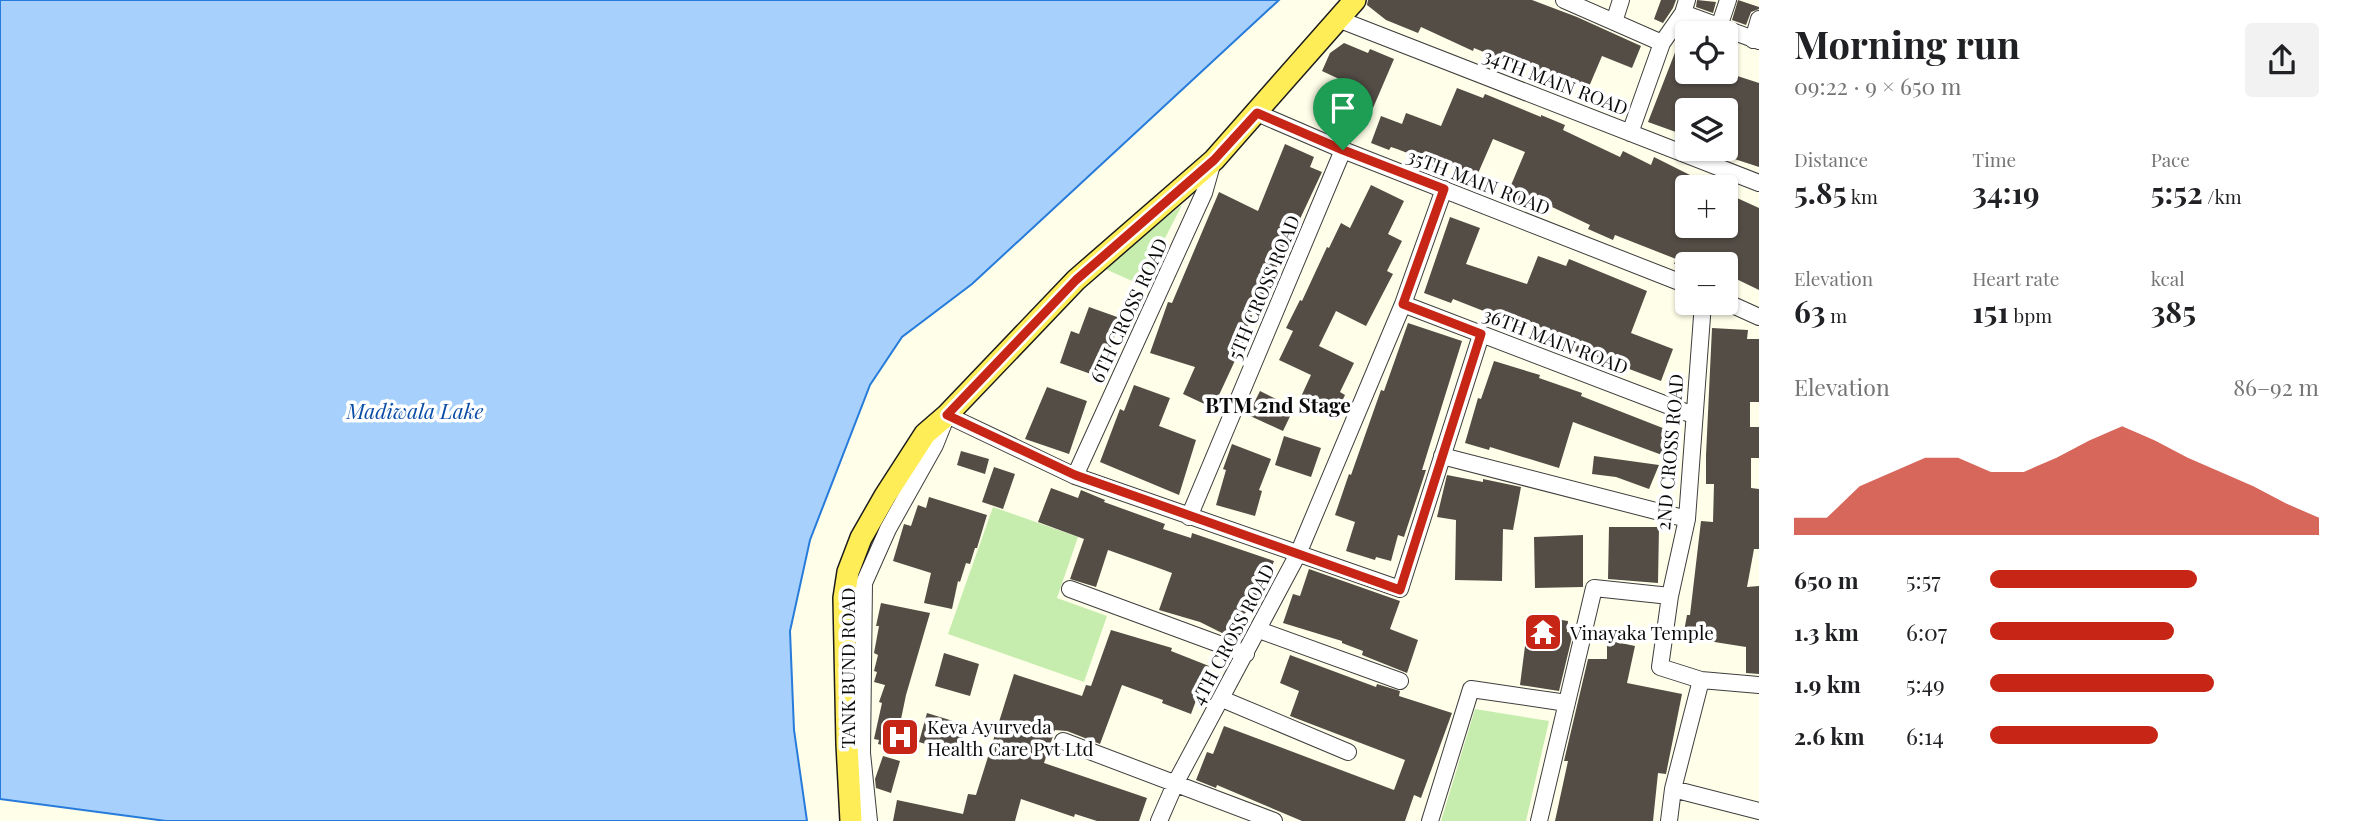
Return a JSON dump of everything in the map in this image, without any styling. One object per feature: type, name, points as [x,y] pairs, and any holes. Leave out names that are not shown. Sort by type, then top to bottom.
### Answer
[{"type":"main road","name":"TANK BUND ROAD","points":[[851,821],[844,598],[848,572],[861,538],[885,496],[925,434],[947,415],[1076,280],[1214,160],[1355,0]]},
{"type":"street","points":[[1564,0],[1588,4],[1614,22],[1662,43]]},
{"type":"street","points":[[1614,22],[1621,0]]},
{"type":"street","points":[[1721,21],[1728,0]]},
{"type":"street","points":[[1630,133],[1662,43],[1685,7],[1709,21]]},
{"type":"street","name":"34TH MAIN ROAD","points":[[1338,19],[1759,183]]},
{"type":"street","points":[[1738,34],[1756,40],[1759,19]]},
{"type":"street","name":"35TH MAIN ROAD","points":[[1257,113],[1343,150],[1675,280]]},
{"type":"street","name":"5TH CROSS ROAD","points":[[1189,517],[1343,150]]},
{"type":"street","name":"6TH CROSS ROAD","points":[[1075,475],[1204,193],[1214,160]]},
{"type":"street","name":"4TH CROSS ROAD","points":[[1159,821],[1176,782],[1298,554],[1403,304],[1444,189]]},
{"type":"street","name":"36TH MAIN ROAD","points":[[1403,304],[1693,415]]},
{"type":"street","points":[[1738,307],[1759,317]]},
{"type":"street","name":"2ND CROSS ROAD","points":[[1701,680],[1660,667],[1670,596],[1687,519],[1702,315]]},
{"type":"street","points":[[869,821],[862,753],[864,583],[888,528],[935,445],[947,415],[1075,475],[1400,590],[1481,334]]},
{"type":"street","points":[[1442,456],[1687,519]]},
{"type":"street","points":[[1539,821],[1594,588],[1670,596]]},
{"type":"street","points":[[1070,589],[1246,654]]},
{"type":"street","points":[[1259,630],[1400,681]]},
{"type":"street","points":[[1669,821],[1673,789],[1701,680],[1759,685]]},
{"type":"street","points":[[1430,821],[1471,689],[1567,703]]},
{"type":"street","points":[[1222,699],[1348,752]]},
{"type":"street","points":[[1063,741],[1275,821]]},
{"type":"street","points":[[1673,789],[1759,811]]},
{"type":"green space","points":[[1182,205],[1141,285],[1103,268]]},
{"type":"green space","points":[[993,507],[1078,537],[1057,598],[1107,616],[1084,682],[948,634]]},
{"type":"green space","points":[[1475,709],[1549,721],[1526,821],[1441,821]]},
{"type":"water","name":"Madiwala Lake","points":[[0,0],[1279,0],[972,284],[902,337],[870,385],[810,540],[790,631],[794,730],[807,821],[166,821],[0,799]]},
{"type":"building","points":[[1368,0],[1532,0],[1641,46],[1632,68],[1602,56],[1588,89],[1561,78],[1559,83],[1535,73],[1536,69],[1504,56],[1503,60],[1474,48],[1473,51],[1421,27],[1418,33],[1386,20],[1367,5]]},
{"type":"building","points":[[1661,0],[1676,0],[1663,23],[1654,19]]},
{"type":"building","points":[[1697,0],[1716,2],[1713,13],[1696,7]]},
{"type":"building","points":[[1738,0],[1759,7],[1751,12],[1746,25],[1732,20]]},
{"type":"building","points":[[1344,43],[1368,53],[1370,49],[1394,59],[1373,108],[1349,98],[1354,86],[1322,71],[1330,53]]},
{"type":"building","points":[[1675,53],[1675,84],[1738,84],[1738,76],[1759,83],[1759,167],[1738,160],[1738,98],[1675,98],[1675,132],[1648,122]]},
{"type":"building","points":[[1457,88],[1483,98],[1485,94],[1565,125],[1563,130],[1620,157],[1623,151],[1651,165],[1654,157],[1690,175],[1675,175],[1675,238],[1738,238],[1738,198],[1759,208],[1759,290],[1738,280],[1738,252],[1675,252],[1675,259],[1615,235],[1613,240],[1588,229],[1590,225],[1533,198],[1530,207],[1506,197],[1525,152],[1493,139],[1476,178],[1447,165],[1444,173],[1424,165],[1426,160],[1371,143],[1381,116],[1402,124],[1406,113],[1441,126]]},
{"type":"building","points":[[1285,144],[1314,157],[1310,167],[1322,172],[1261,302],[1258,301],[1243,338],[1245,339],[1213,408],[1183,394],[1195,367],[1150,353],[1168,302],[1172,303],[1219,192],[1258,211]]},
{"type":"building","points":[[1371,185],[1404,201],[1388,234],[1402,241],[1387,271],[1393,274],[1366,326],[1336,311],[1319,346],[1354,363],[1340,392],[1345,395],[1334,418],[1299,401],[1311,375],[1279,360],[1293,331],[1286,328],[1327,247],[1329,248],[1341,223],[1350,228]]},
{"type":"building","points":[[1450,217],[1480,228],[1466,264],[1527,284],[1538,256],[1566,266],[1569,259],[1647,291],[1631,333],[1673,349],[1661,381],[1567,348],[1570,338],[1537,326],[1536,329],[1504,319],[1453,299],[1451,303],[1424,293]]},
{"type":"building","points":[[1089,307],[1120,318],[1102,378],[1060,363],[1071,331],[1079,334]]},
{"type":"building","points":[[1408,323],[1462,341],[1404,537],[1398,535],[1391,561],[1376,557],[1375,560],[1346,551],[1355,522],[1335,515]]},
{"type":"building","points":[[1712,328],[1748,330],[1747,339],[1759,339],[1759,402],[1750,402],[1750,427],[1759,427],[1759,458],[1751,458],[1751,488],[1759,489],[1759,549],[1754,549],[1747,587],[1759,586],[1759,674],[1746,673],[1746,647],[1683,637],[1687,615],[1690,615],[1701,521],[1713,522],[1714,484],[1706,484]]},
{"type":"building","points":[[1494,361],[1540,375],[1539,378],[1582,393],[1581,396],[1673,432],[1666,452],[1662,455],[1573,422],[1559,468],[1490,447],[1489,450],[1465,443],[1478,398],[1481,399]]},
{"type":"building","points":[[1134,385],[1170,398],[1159,426],[1196,440],[1179,495],[1100,462],[1120,409],[1124,411]]},
{"type":"building","points":[[1047,387],[1087,401],[1069,454],[1025,439]]},
{"type":"building","points":[[1260,391],[1294,408],[1283,431],[1248,415]]},
{"type":"building","points":[[1284,436],[1321,448],[1311,477],[1275,465]]},
{"type":"building","points":[[1232,444],[1271,459],[1259,490],[1262,491],[1255,516],[1216,505],[1226,470],[1223,469]]},
{"type":"building","points":[[961,451],[989,459],[985,474],[957,465]]},
{"type":"building","points":[[1594,456],[1659,465],[1649,489],[1616,477],[1592,474]]},
{"type":"building","points":[[994,467],[1015,474],[1003,509],[982,502]]},
{"type":"building","points":[[1447,475],[1521,487],[1513,530],[1503,529],[1502,581],[1455,580],[1456,520],[1437,517]]},
{"type":"building","points":[[1051,488],[1078,498],[1081,490],[1105,500],[1104,502],[1165,524],[1163,529],[1191,538],[1192,533],[1274,561],[1260,599],[1254,597],[1232,638],[1200,622],[1159,610],[1172,573],[1153,566],[1108,550],[1096,587],[1070,579],[1084,539],[1038,522]]},
{"type":"building","points":[[929,497],[987,515],[970,564],[966,563],[960,582],[958,581],[952,609],[924,603],[931,573],[893,561],[904,524],[911,526],[918,505],[926,508]]},
{"type":"building","points":[[1609,527],[1659,527],[1658,583],[1608,579]]},
{"type":"building","points":[[1583,535],[1583,587],[1535,588],[1534,537]]},
{"type":"building","points":[[1309,569],[1400,601],[1390,629],[1418,640],[1407,673],[1362,655],[1363,651],[1342,641],[1283,623],[1293,594],[1300,596]]},
{"type":"building","points":[[881,603],[930,613],[906,695],[895,748],[878,744],[879,740],[874,739],[882,703],[879,702],[885,685],[874,682],[878,655],[874,653],[879,626],[876,626]]},
{"type":"building","points":[[1529,615],[1568,621],[1567,632],[1573,633],[1559,691],[1520,685]]},
{"type":"building","points":[[1111,630],[1172,648],[1171,651],[1209,666],[1191,714],[1122,685],[1100,744],[1067,731],[1055,730],[1044,763],[1147,798],[1139,821],[1097,821],[1075,814],[1074,817],[1021,799],[1015,821],[893,821],[897,800],[963,814],[968,794],[976,795],[1014,674],[1082,696],[1086,685],[1091,686]]},
{"type":"building","points":[[1607,640],[1635,646],[1627,683],[1682,694],[1666,774],[1658,773],[1653,821],[1555,821],[1568,761],[1564,761],[1588,659],[1607,659]]},
{"type":"building","points":[[944,653],[979,664],[970,696],[935,686]]},
{"type":"building","points":[[1290,655],[1376,687],[1377,684],[1400,691],[1399,696],[1452,713],[1421,798],[1414,795],[1405,821],[1302,821],[1217,785],[1216,788],[1196,780],[1207,752],[1213,754],[1224,726],[1394,790],[1405,760],[1290,716],[1299,691],[1280,683]]},
{"type":"building","points":[[927,713],[966,725],[958,754],[919,742]]},
{"type":"building","points":[[883,756],[900,761],[891,793],[876,788],[875,779]]},
{"type":"place","name":"Vinayaka Temple","points":[[1543,632]]},
{"type":"place","name":"Keva Ayurveda Health Care Pvt Ltd","points":[[900,737]]},
{"type":"district","name":"BTM 2nd Stage","points":[[1278,404]]},
{"type":"route","points":[[1257,113],[1343,150],[1444,189],[1403,304],[1481,334],[1400,590],[1075,475],[947,415],[1076,280],[1214,160],[1257,113]]}]
